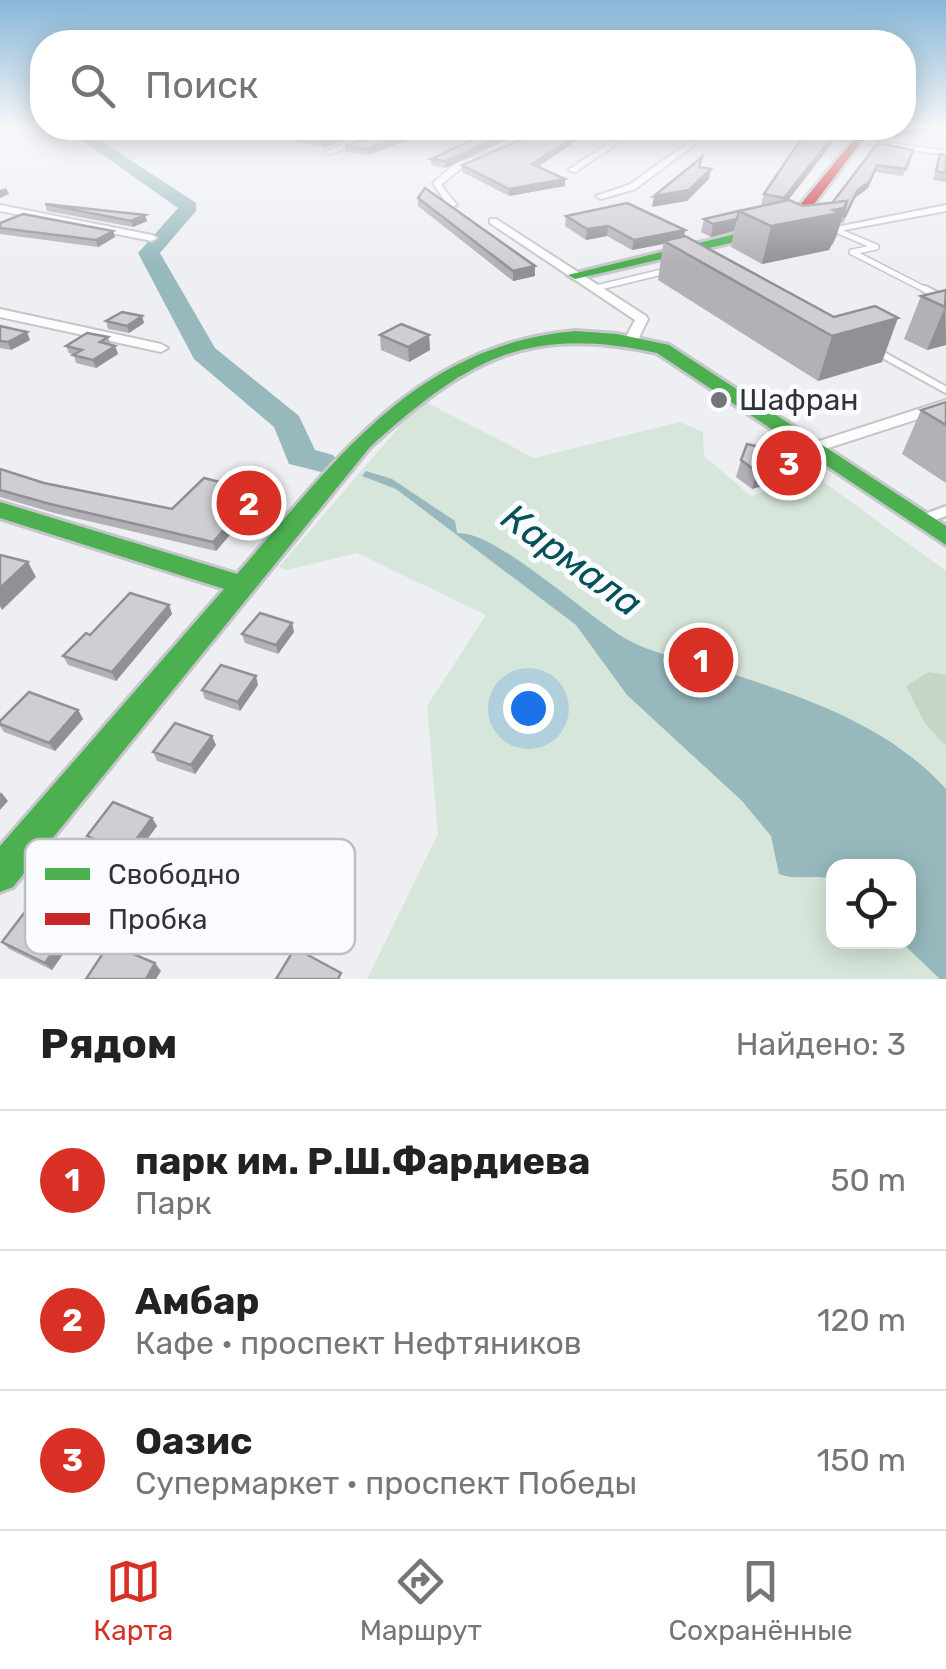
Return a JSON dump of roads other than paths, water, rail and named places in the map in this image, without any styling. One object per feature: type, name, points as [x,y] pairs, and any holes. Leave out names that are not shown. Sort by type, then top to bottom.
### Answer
[{"type":"street","points":[[448,175],[436,185],[452,204]]},
{"type":"street","points":[[601,196],[632,188],[650,175]]},
{"type":"street","points":[[793,225],[831,175]]},
{"type":"street","points":[[0,208],[152,238]]},
{"type":"street","points":[[574,275],[793,225],[807,231],[836,230],[946,208]]},
{"type":"street","points":[[0,224],[28,212]]},
{"type":"street","points":[[493,221],[642,319],[643,325],[632,339]]},
{"type":"street","points":[[0,313],[161,348]]},
{"type":"street","points":[[29,839],[362,443],[432,381],[477,357],[557,337],[632,339],[682,358],[946,537]]},
{"type":"street","points":[[816,447],[939,407]]},
{"type":"street","points":[[0,510],[242,585]]},
{"type":"street","points":[[0,874],[25,844]]},
{"type":"lane","points":[[836,230],[876,247],[852,252],[946,300]]},
{"type":"lane","points":[[596,288],[669,270]]},
{"type":"lane","points":[[868,346],[939,407]]},
{"type":"lane","points":[[922,520],[946,511]]},
{"type":"water","points":[[366,471],[392,479],[455,521],[457,533],[474,536],[518,560],[630,641],[837,713],[896,745],[922,766],[946,789],[946,979],[940,979],[908,949],[916,949],[916,859],[826,859],[826,878],[779,874],[771,836],[742,801],[627,695],[576,625],[396,489],[362,476]]},
{"type":"waterway","name":"Кармала","points":[[141,175],[189,207],[149,253],[204,353],[288,423],[301,457],[321,462]]},
{"type":"place","name":"Шафран","points":[[719,400]]},
{"type":"place","name":"Оазис","points":[[789,463]]},
{"type":"place","name":"Амбар","points":[[249,503]]},
{"type":"place","name":"парк им. Р.Ш.Фардиева","points":[[701,660]]}]
